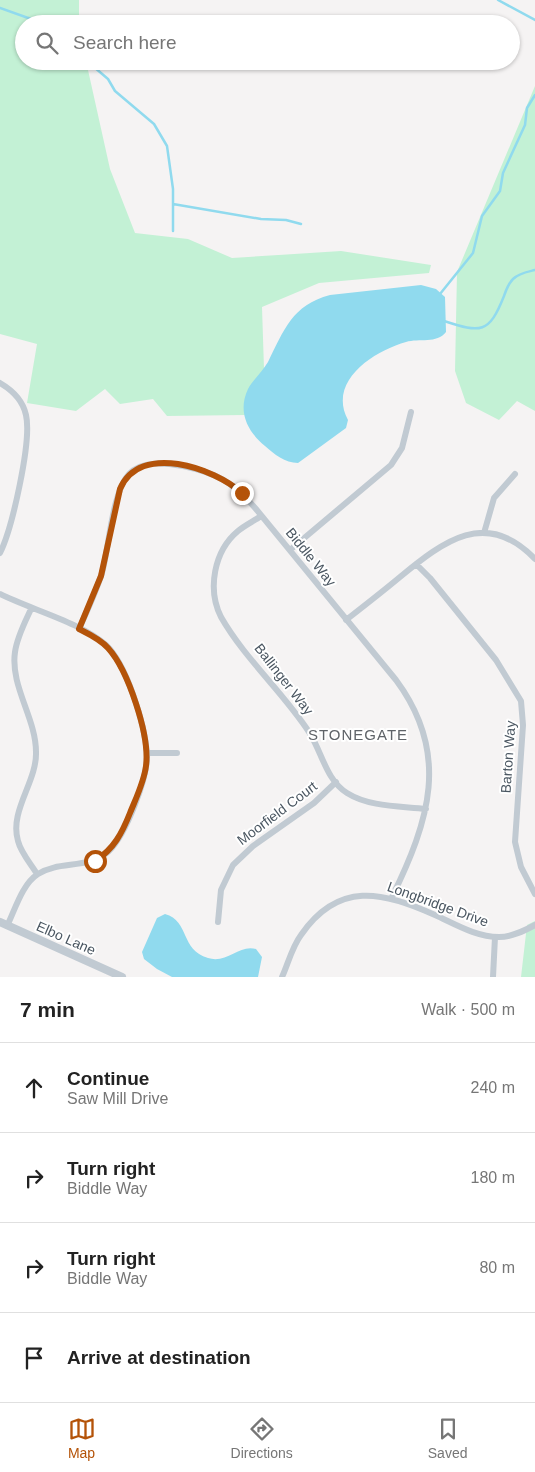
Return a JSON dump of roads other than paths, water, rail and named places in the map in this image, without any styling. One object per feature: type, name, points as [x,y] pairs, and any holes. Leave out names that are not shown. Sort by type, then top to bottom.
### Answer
[{"type":"street","points":[[0,383],[13,393],[23,406],[27,431],[11,528],[0,553]]},
{"type":"street","points":[[290,550],[391,465],[402,448],[411,412]]},
{"type":"street","name":"Biddle Way","points":[[79,629],[101,576],[120,489],[124,481],[136,468],[153,464],[170,464],[216,475],[238,489],[396,680],[416,709],[429,752],[426,809],[416,843],[392,897]]},
{"type":"street","points":[[484,533],[494,498],[515,474]]},
{"type":"street","name":"Ballinger Way","points":[[261,516],[234,536],[222,553],[214,574],[215,604],[225,624],[310,733],[336,782],[348,794],[362,800],[426,809]]},
{"type":"street","points":[[346,620],[416,564],[453,539],[470,533],[497,534],[514,541],[535,559]]},
{"type":"street","name":"Barton Way","points":[[416,564],[430,578],[496,660],[521,701],[523,725],[515,842],[521,867],[535,894]]},
{"type":"street","points":[[0,594],[79,629],[106,646],[118,662],[134,699],[147,753],[145,774],[138,793],[124,828],[109,850],[87,863],[63,866],[37,874],[25,889],[4,924]]},
{"type":"street","points":[[31,609],[16,645],[14,668],[35,740],[36,758],[33,776],[18,817],[16,833],[20,848],[37,874]]},
{"type":"street","points":[[147,753],[177,753]]},
{"type":"street","name":"Moorfield Court","points":[[218,922],[221,890],[233,865],[253,846],[314,803],[336,782]]},
{"type":"street","name":"Longbridge Drive","points":[[282,977],[300,936],[317,916],[340,902],[358,896],[392,897],[470,931],[495,937],[510,935],[535,925]]},
{"type":"street","name":"Elbo Lane","points":[[4,924],[122,977]]},
{"type":"street","points":[[493,977],[495,937]]},
{"type":"water","points":[[421,285],[436,289],[445,297],[446,332],[438,338],[411,341],[393,346],[368,360],[357,370],[349,381],[344,393],[343,406],[348,420],[346,428],[298,463],[280,458],[259,440],[246,421],[244,413],[245,397],[248,389],[268,362],[285,329],[298,312],[317,299],[330,295]]},
{"type":"water","points":[[165,914],[178,923],[193,949],[208,958],[221,958],[244,949],[256,949],[262,957],[258,977],[172,977],[157,969],[144,959],[142,952],[157,918]]},
{"type":"waterway","points":[[498,0],[535,20]]},
{"type":"waterway","points":[[0,8],[20,15]]},
{"type":"waterway","points":[[98,70],[108,79],[115,91],[154,124],[167,146],[173,189],[173,231]]},
{"type":"waterway","points":[[440,294],[473,253],[482,216],[500,191],[503,173],[525,125],[527,108],[535,95]]},
{"type":"waterway","points":[[173,204],[261,219],[286,220],[301,224]]},
{"type":"waterway","points":[[444,321],[467,328],[482,327],[488,324],[499,308],[513,279],[520,274],[535,270]]},
{"type":"district","name":"STONEGATE","points":[[358,735]]}]
